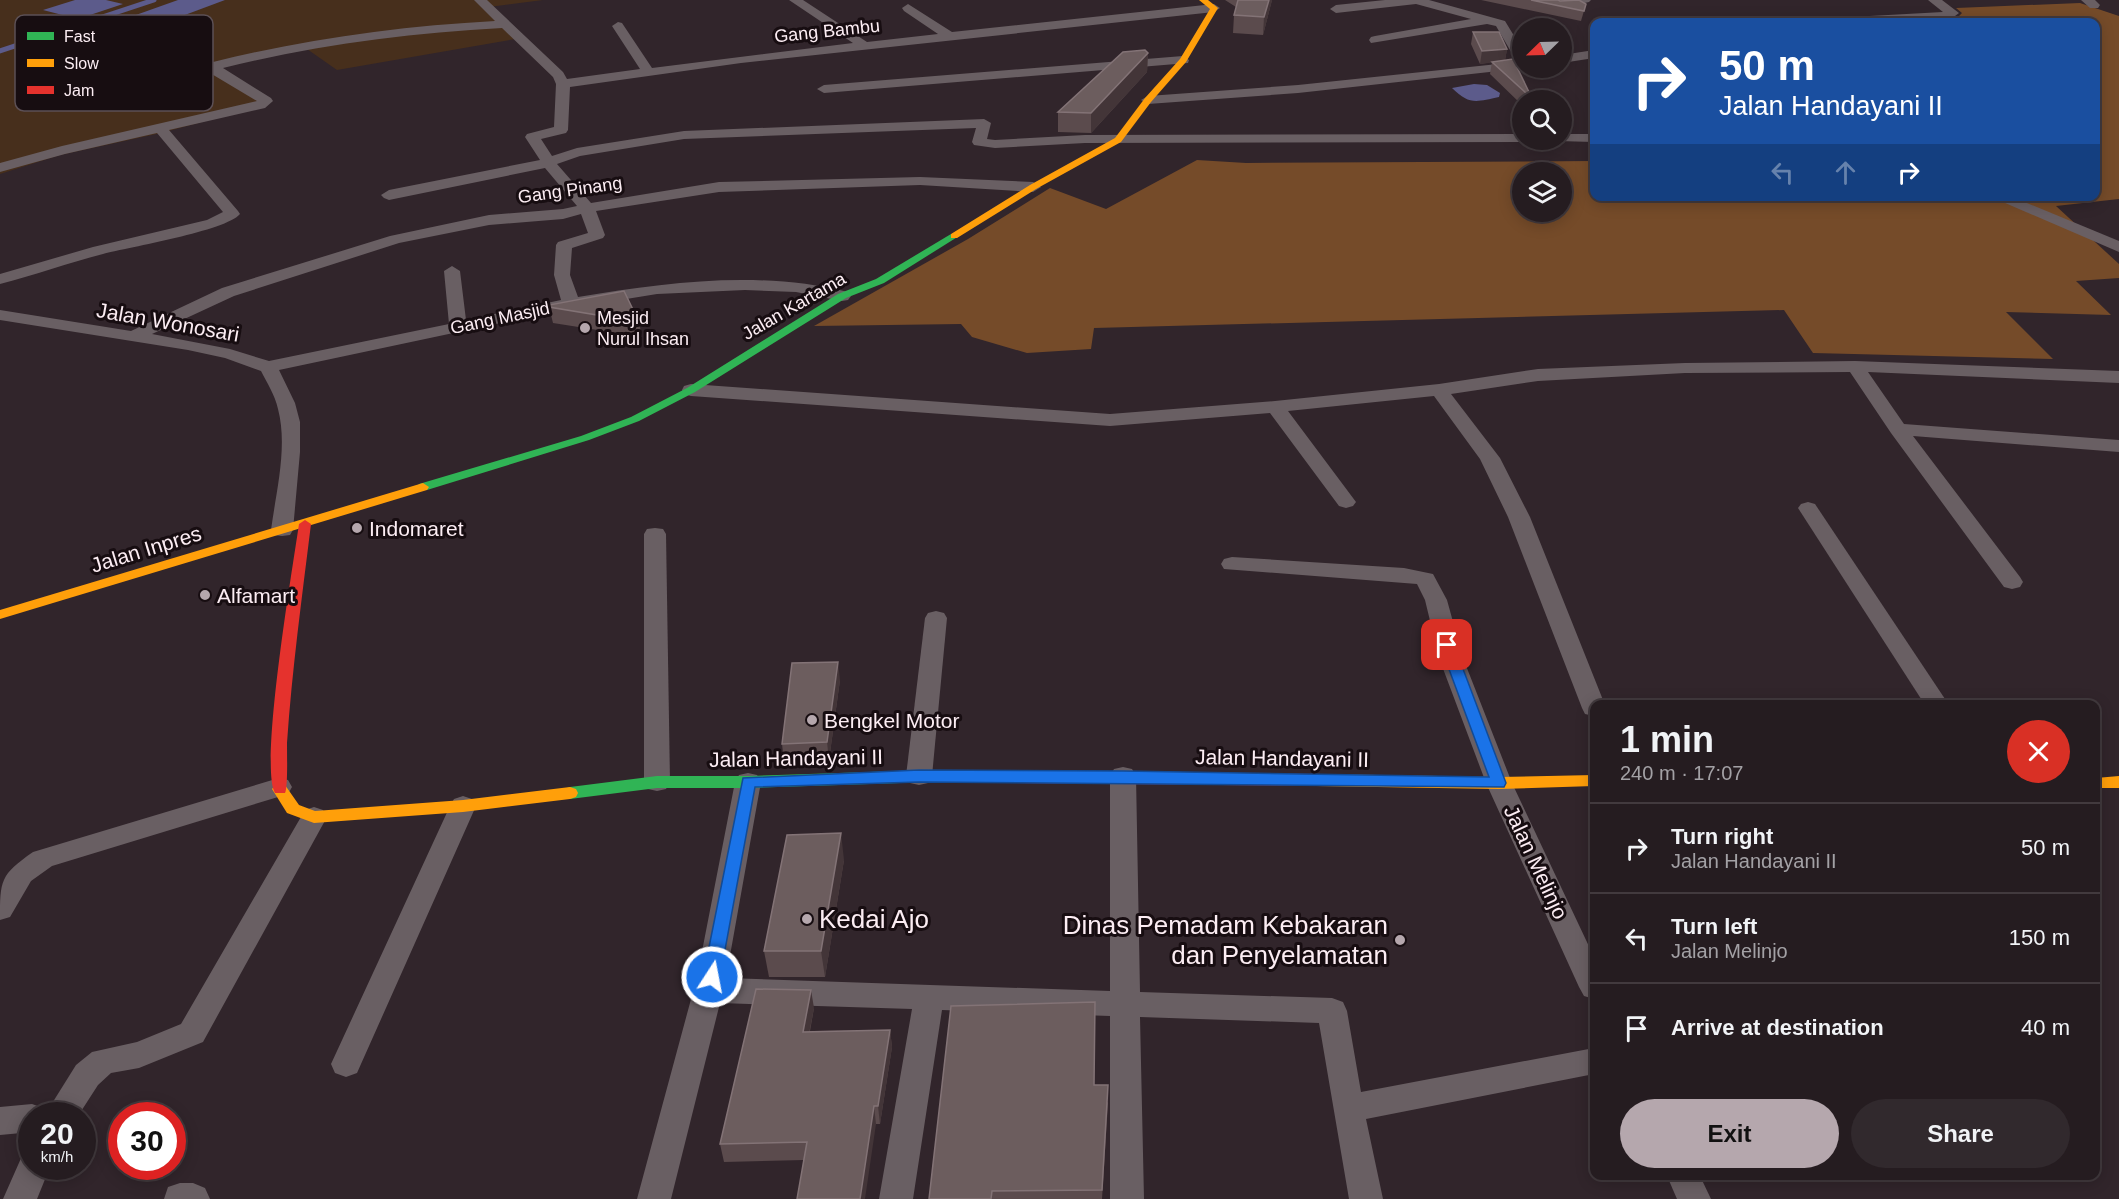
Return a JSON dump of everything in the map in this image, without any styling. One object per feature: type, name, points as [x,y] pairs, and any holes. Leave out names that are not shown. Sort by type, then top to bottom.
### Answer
[{"type":"main road","name":"Jalan Kartama","points":[[305,524],[585,438],[634,419],[691,390],[842,296],[880,280],[1033,187],[1119,140],[1148,100],[1183,60],[1208,4]]},
{"type":"main road","name":"Jalan Inpres","points":[[0,615],[305,524]]},
{"type":"main road","points":[[305,524],[281,697],[279,787],[285,802],[294,810],[314,817]]},
{"type":"main road","name":"Jalan Handayani II","points":[[314,817],[463,806],[657,782],[748,782],[919,776],[1123,776],[1499,783],[1590,781]]},
{"type":"main road","points":[[2100,783],[2119,782]]},
{"type":"street","points":[[480,0],[558,75],[563,84],[561,129],[532,137],[549,163],[587,208],[597,235],[564,245],[562,275],[571,303]]},
{"type":"street","points":[[795,0],[864,45]]},
{"type":"street","points":[[1336,9],[1416,0],[1490,20],[1504,27],[1512,41]]},
{"type":"street","points":[[1539,0],[1559,5],[1585,0]]},
{"type":"street","points":[[1907,18],[1944,16],[1953,13],[1934,0]]},
{"type":"street","name":"Gang Bambu","points":[[563,84],[1208,4]]},
{"type":"street","points":[[908,8],[948,35]]},
{"type":"street","points":[[1375,40],[1490,20]]},
{"type":"street","points":[[0,168],[62,150],[260,105],[266,101],[215,70],[218,65],[279,51],[399,32],[507,24]]},
{"type":"street","points":[[618,26],[648,72]]},
{"type":"street","points":[[1572,57],[1590,55]]},
{"type":"street","points":[[824,89],[1183,60]]},
{"type":"street","points":[[1148,100],[1512,70]]},
{"type":"street","points":[[389,195],[549,163],[577,152],[700,133],[984,123],[980,143],[1512,138]]},
{"type":"street","points":[[0,279],[99,250],[212,223],[232,214],[161,129]]},
{"type":"street","points":[[1572,138],[1590,138]]},
{"type":"street","name":"Gang Pinang","points":[[131,337],[228,292],[396,239],[489,220],[563,214],[587,208],[719,187],[920,181],[1033,187]]},
{"type":"street","points":[[2008,201],[2119,247]]},
{"type":"street","points":[[452,270],[453,297],[458,327]]},
{"type":"street","name":"Gang Masjid","points":[[268,367],[571,303],[657,289],[745,285],[796,287],[842,296]]},
{"type":"street","name":"Jalan Wonosari","points":[[0,315],[188,345],[230,354],[268,367]]},
{"type":"street","points":[[691,390],[1110,420],[1275,407],[1439,390],[1538,375],[1685,368],[1855,366],[2119,377]]},
{"type":"street","points":[[1855,366],[1898,429],[2012,582]]},
{"type":"street","points":[[268,367],[282,394],[288,412],[290,438],[282,530]]},
{"type":"street","points":[[1439,390],[1495,468],[1519,517],[1591,700]]},
{"type":"street","points":[[1275,407],[1346,502]]},
{"type":"street","points":[[1898,429],[2119,446]]},
{"type":"street","points":[[1808,508],[1934,700]]},
{"type":"street","points":[[655,534],[657,782]]},
{"type":"street","name":"Jalan Melinjo","points":[[1232,564],[1425,579],[1436,600],[1450,658],[1499,783],[1590,978]]},
{"type":"street","points":[[919,776],[936,618]]},
{"type":"street","points":[[1123,776],[1127,1199]]},
{"type":"street","points":[[654,1199],[708,990],[748,782]]},
{"type":"street","points":[[0,909],[21,874],[43,859],[279,787]]},
{"type":"street","points":[[346,1064],[463,806]]},
{"type":"street","points":[[69,1102],[87,1075],[103,1061],[139,1055],[192,1033],[314,817]]},
{"type":"street","points":[[708,990],[1332,1011],[1366,1199]]},
{"type":"street","points":[[896,1199],[929,997]]},
{"type":"street","points":[[1348,1108],[1590,1062]]},
{"type":"street","points":[[0,1122],[18,1120]]},
{"type":"street","points":[[20,1199],[28,1180]]},
{"type":"street","points":[[1685,1180],[1694,1199]]},
{"type":"shaded area","points":[[0,0],[543,0],[489,7],[521,38],[337,70],[307,49],[219,67],[267,98],[262,106],[161,133],[60,155],[0,174]]},
{"type":"shaded area","points":[[75,0],[106,0],[123,4],[90,15],[62,15],[43,10]]},
{"type":"shaded area","points":[[178,0],[225,0],[185,15],[136,15]]},
{"type":"shaded area","points":[[2080,3],[2119,16],[2119,199],[2056,206],[2119,264],[2119,278],[2076,281],[2111,315],[2006,312],[2053,359],[1813,353],[1784,310],[1094,328],[1091,349],[1027,353],[972,337],[961,324],[814,326],[968,239],[1050,188],[1106,209],[1197,160],[1246,163],[1590,161],[1590,201],[2100,201],[2100,18],[1930,18],[1959,16],[1962,13],[1956,8]]},
{"type":"shaded area","points":[[1474,84],[1487,85],[1500,93],[1499,97],[1473,101],[1463,97],[1452,88]]},
{"type":"building","points":[[1238,0],[1269,0],[1264,17],[1234,15]]},
{"type":"building","points":[[1531,0],[1579,0],[1586,4],[1584,11]]},
{"type":"building","points":[[1473,32],[1499,32],[1507,49],[1482,51]]},
{"type":"building","points":[[1145,50],[1148,53],[1091,113],[1058,112],[1123,52]]},
{"type":"building","points":[[1512,59],[1512,78],[1522,78],[1528,90],[1523,90],[1492,62]]},
{"type":"building","points":[[624,291],[639,322],[549,307],[549,305]]},
{"type":"building","name":"Bengkel Motor","points":[[838,662],[827,742],[782,744],[792,663]]},
{"type":"building","name":"Kedai Ajo","points":[[841,833],[821,951],[764,951],[787,835]]},
{"type":"building","points":[[756,989],[811,990],[803,1032],[890,1030],[878,1106],[874,1106],[860,1199],[797,1199],[807,1142],[720,1144]]},
{"type":"building","points":[[1095,1002],[1094,1085],[1108,1085],[1102,1190],[992,1191],[991,1199],[929,1199],[951,1006]]},
{"type":"waterway","points":[[109,15],[154,0]]},
{"type":"waterway","points":[[0,51],[15,46]]},
{"type":"traffic: fast","points":[[423,487],[585,438],[635,419],[691,390],[842,296],[880,281],[954,236]]},
{"type":"traffic: fast","points":[[570,793],[657,782],[748,782],[931,776]]},
{"type":"traffic: slow","points":[[954,236],[1033,187],[1118,140],[1148,100],[1183,60],[1214,8],[1203,0]]},
{"type":"traffic: slow","points":[[0,615],[423,487]]},
{"type":"traffic: slow","points":[[1316,780],[1499,783],[1590,781]]},
{"type":"traffic: slow","points":[[2100,783],[2119,782]]},
{"type":"traffic: slow","points":[[280,789],[293,809],[314,817],[463,806],[570,793]]},
{"type":"traffic: jam","points":[[280,789],[278,770],[283,692],[305,524]]},
{"type":"traffic: jam","points":[[931,776],[1316,780]]},
{"type":"place","name":"Mesjid Nurul Ihsan","points":[[585,328]]},
{"type":"place","name":"Indomaret","points":[[357,528]]},
{"type":"place","name":"Alfamart","points":[[205,595]]},
{"type":"place","name":"Bengkel Motor","points":[[812,720]]},
{"type":"place","name":"Kedai Ajo","points":[[807,919]]},
{"type":"place","name":"Dinas Pemadam Kebakaran dan Penyelamatan","points":[[1400,940]]},
{"type":"route","points":[[712,977],[748,782],[919,776],[1123,776],[1499,783],[1447,645]]}]
